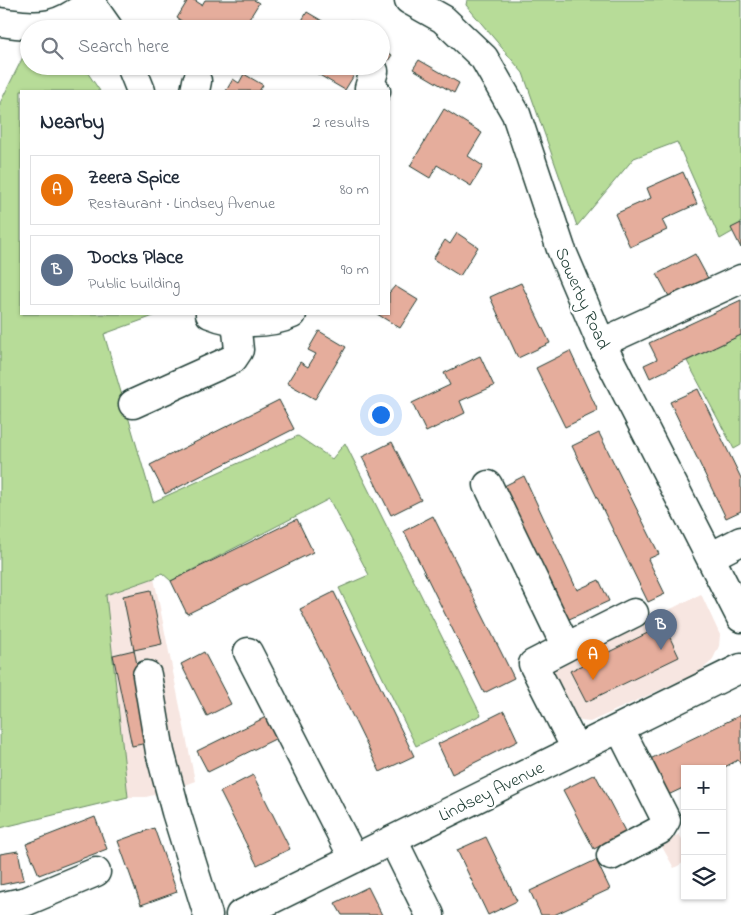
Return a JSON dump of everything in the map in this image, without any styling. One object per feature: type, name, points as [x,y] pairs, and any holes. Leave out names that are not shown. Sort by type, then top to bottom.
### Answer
[{"type":"street","name":"Sowerby Road","points":[[409,0],[443,19],[484,58],[516,114],[561,249],[601,343],[741,618]]},
{"type":"street","points":[[62,20],[76,13],[91,1],[103,20]]},
{"type":"street","points":[[0,22],[20,25]]},
{"type":"street","points":[[135,75],[141,90]]},
{"type":"street","points":[[601,343],[741,279]]},
{"type":"street","points":[[223,317],[254,322],[290,315]]},
{"type":"street","points":[[133,404],[233,359],[239,350],[223,317]]},
{"type":"street","points":[[488,485],[566,647]]},
{"type":"street","points":[[710,557],[741,542]]},
{"type":"street","points":[[576,749],[533,664],[634,612]]},
{"type":"street","points":[[248,652],[354,859]]},
{"type":"street","name":"Lindsey Avenue","points":[[240,915],[741,668]]},
{"type":"street","points":[[146,675],[160,752],[176,812],[208,915]]},
{"type":"street","points":[[611,856],[660,830],[666,820],[620,728]]},
{"type":"street","points":[[393,840],[430,915]]},
{"type":"street","points":[[0,907],[27,901],[96,872]]},
{"type":"shaded area","points":[[154,578],[195,781],[146,797],[128,797],[106,595]]},
{"type":"shaded area","points":[[701,594],[720,635],[719,646],[712,661],[699,672],[590,722],[581,721],[574,716],[550,669]]},
{"type":"shaded area","points":[[679,834],[681,837],[681,864],[674,868],[661,845]]},
{"type":"green space","points":[[467,0],[741,0],[741,227],[720,239],[677,142],[634,158],[577,226],[523,73],[466,5]]},
{"type":"green space","points":[[20,63],[20,75],[89,75],[99,90],[20,90],[20,315],[156,315],[104,334],[153,502],[298,436],[332,459],[345,443],[481,715],[416,746],[339,588],[369,575],[329,499],[171,581],[162,573],[154,578],[106,595],[128,797],[0,828],[0,103]]},
{"type":"green space","points":[[741,335],[741,445],[734,449],[687,361]]},
{"type":"building","points":[[188,0],[194,0],[202,5],[205,0],[254,0],[259,3],[249,20],[180,20],[177,18]]},
{"type":"building","points":[[307,12],[321,20],[302,20]]},
{"type":"building","points":[[419,60],[459,83],[454,93],[413,69]]},
{"type":"building","points":[[243,75],[246,75],[263,85],[260,90],[227,90],[233,79],[239,83]]},
{"type":"building","points":[[319,75],[354,75],[345,90]]},
{"type":"building","points":[[444,109],[482,133],[468,156],[483,166],[471,186],[437,165],[430,178],[410,166]]},
{"type":"building","points":[[683,172],[697,204],[662,220],[667,230],[630,247],[615,214],[651,198],[647,188]]},
{"type":"building","points":[[741,223],[741,248],[731,228]]},
{"type":"building","points":[[457,233],[478,247],[460,276],[433,259],[445,240],[450,244]]},
{"type":"building","points":[[695,254],[710,282],[672,302],[657,274]]},
{"type":"building","points":[[521,283],[550,343],[518,358],[490,297]]},
{"type":"building","points":[[395,286],[418,300],[400,328],[379,315],[390,315],[390,292]]},
{"type":"building","points":[[741,300],[741,335],[650,378],[644,365],[657,359],[649,343]]},
{"type":"building","points":[[319,331],[346,347],[315,399],[287,383],[300,362],[308,367],[316,354],[308,350]]},
{"type":"building","points":[[570,351],[598,411],[565,427],[536,368]]},
{"type":"building","points":[[480,356],[494,386],[460,401],[465,413],[426,432],[412,403],[450,385],[444,373]]},
{"type":"building","points":[[698,389],[741,478],[741,511],[726,518],[670,402]]},
{"type":"building","points":[[279,400],[294,429],[165,494],[150,465]]},
{"type":"building","points":[[599,433],[659,554],[648,559],[665,594],[648,602],[572,446]]},
{"type":"building","points":[[392,442],[421,500],[391,515],[362,457]]},
{"type":"building","points":[[524,476],[577,590],[599,580],[609,601],[567,620],[504,486]]},
{"type":"building","points":[[433,516],[514,678],[484,693],[404,531]]},
{"type":"building","points":[[297,519],[313,552],[187,614],[171,581]]},
{"type":"building","points":[[151,590],[162,644],[134,650],[123,596]]},
{"type":"building","points":[[334,592],[414,756],[380,772],[300,609]]},
{"type":"building","points":[[664,625],[679,657],[586,702],[570,671]]},
{"type":"building","points":[[134,650],[153,742],[132,746],[113,655]]},
{"type":"building","points":[[204,652],[231,704],[207,716],[181,664]]},
{"type":"building","points":[[504,711],[518,741],[452,774],[438,744]]},
{"type":"building","points":[[741,715],[741,765],[738,760],[726,766],[681,765],[681,789],[666,796],[648,760]]},
{"type":"building","points":[[268,716],[279,737],[208,772],[197,751]]},
{"type":"building","points":[[595,774],[626,833],[594,849],[563,790]]},
{"type":"building","points":[[253,775],[290,849],[257,865],[220,792]]},
{"type":"building","points":[[95,817],[107,849],[39,875],[26,844]]},
{"type":"building","points":[[154,828],[177,892],[141,905],[118,841]]},
{"type":"building","points":[[486,837],[517,901],[488,915],[457,850]]},
{"type":"building","points":[[18,851],[24,880],[0,885],[0,854]]},
{"type":"building","points":[[596,860],[610,889],[554,915],[541,915],[530,891]]},
{"type":"building","points":[[368,887],[382,915],[342,915],[335,903]]},
{"type":"place","name":"Docks Place","points":[[661,650]]},
{"type":"place","name":"Zeera Spice","points":[[593,680]]}]
